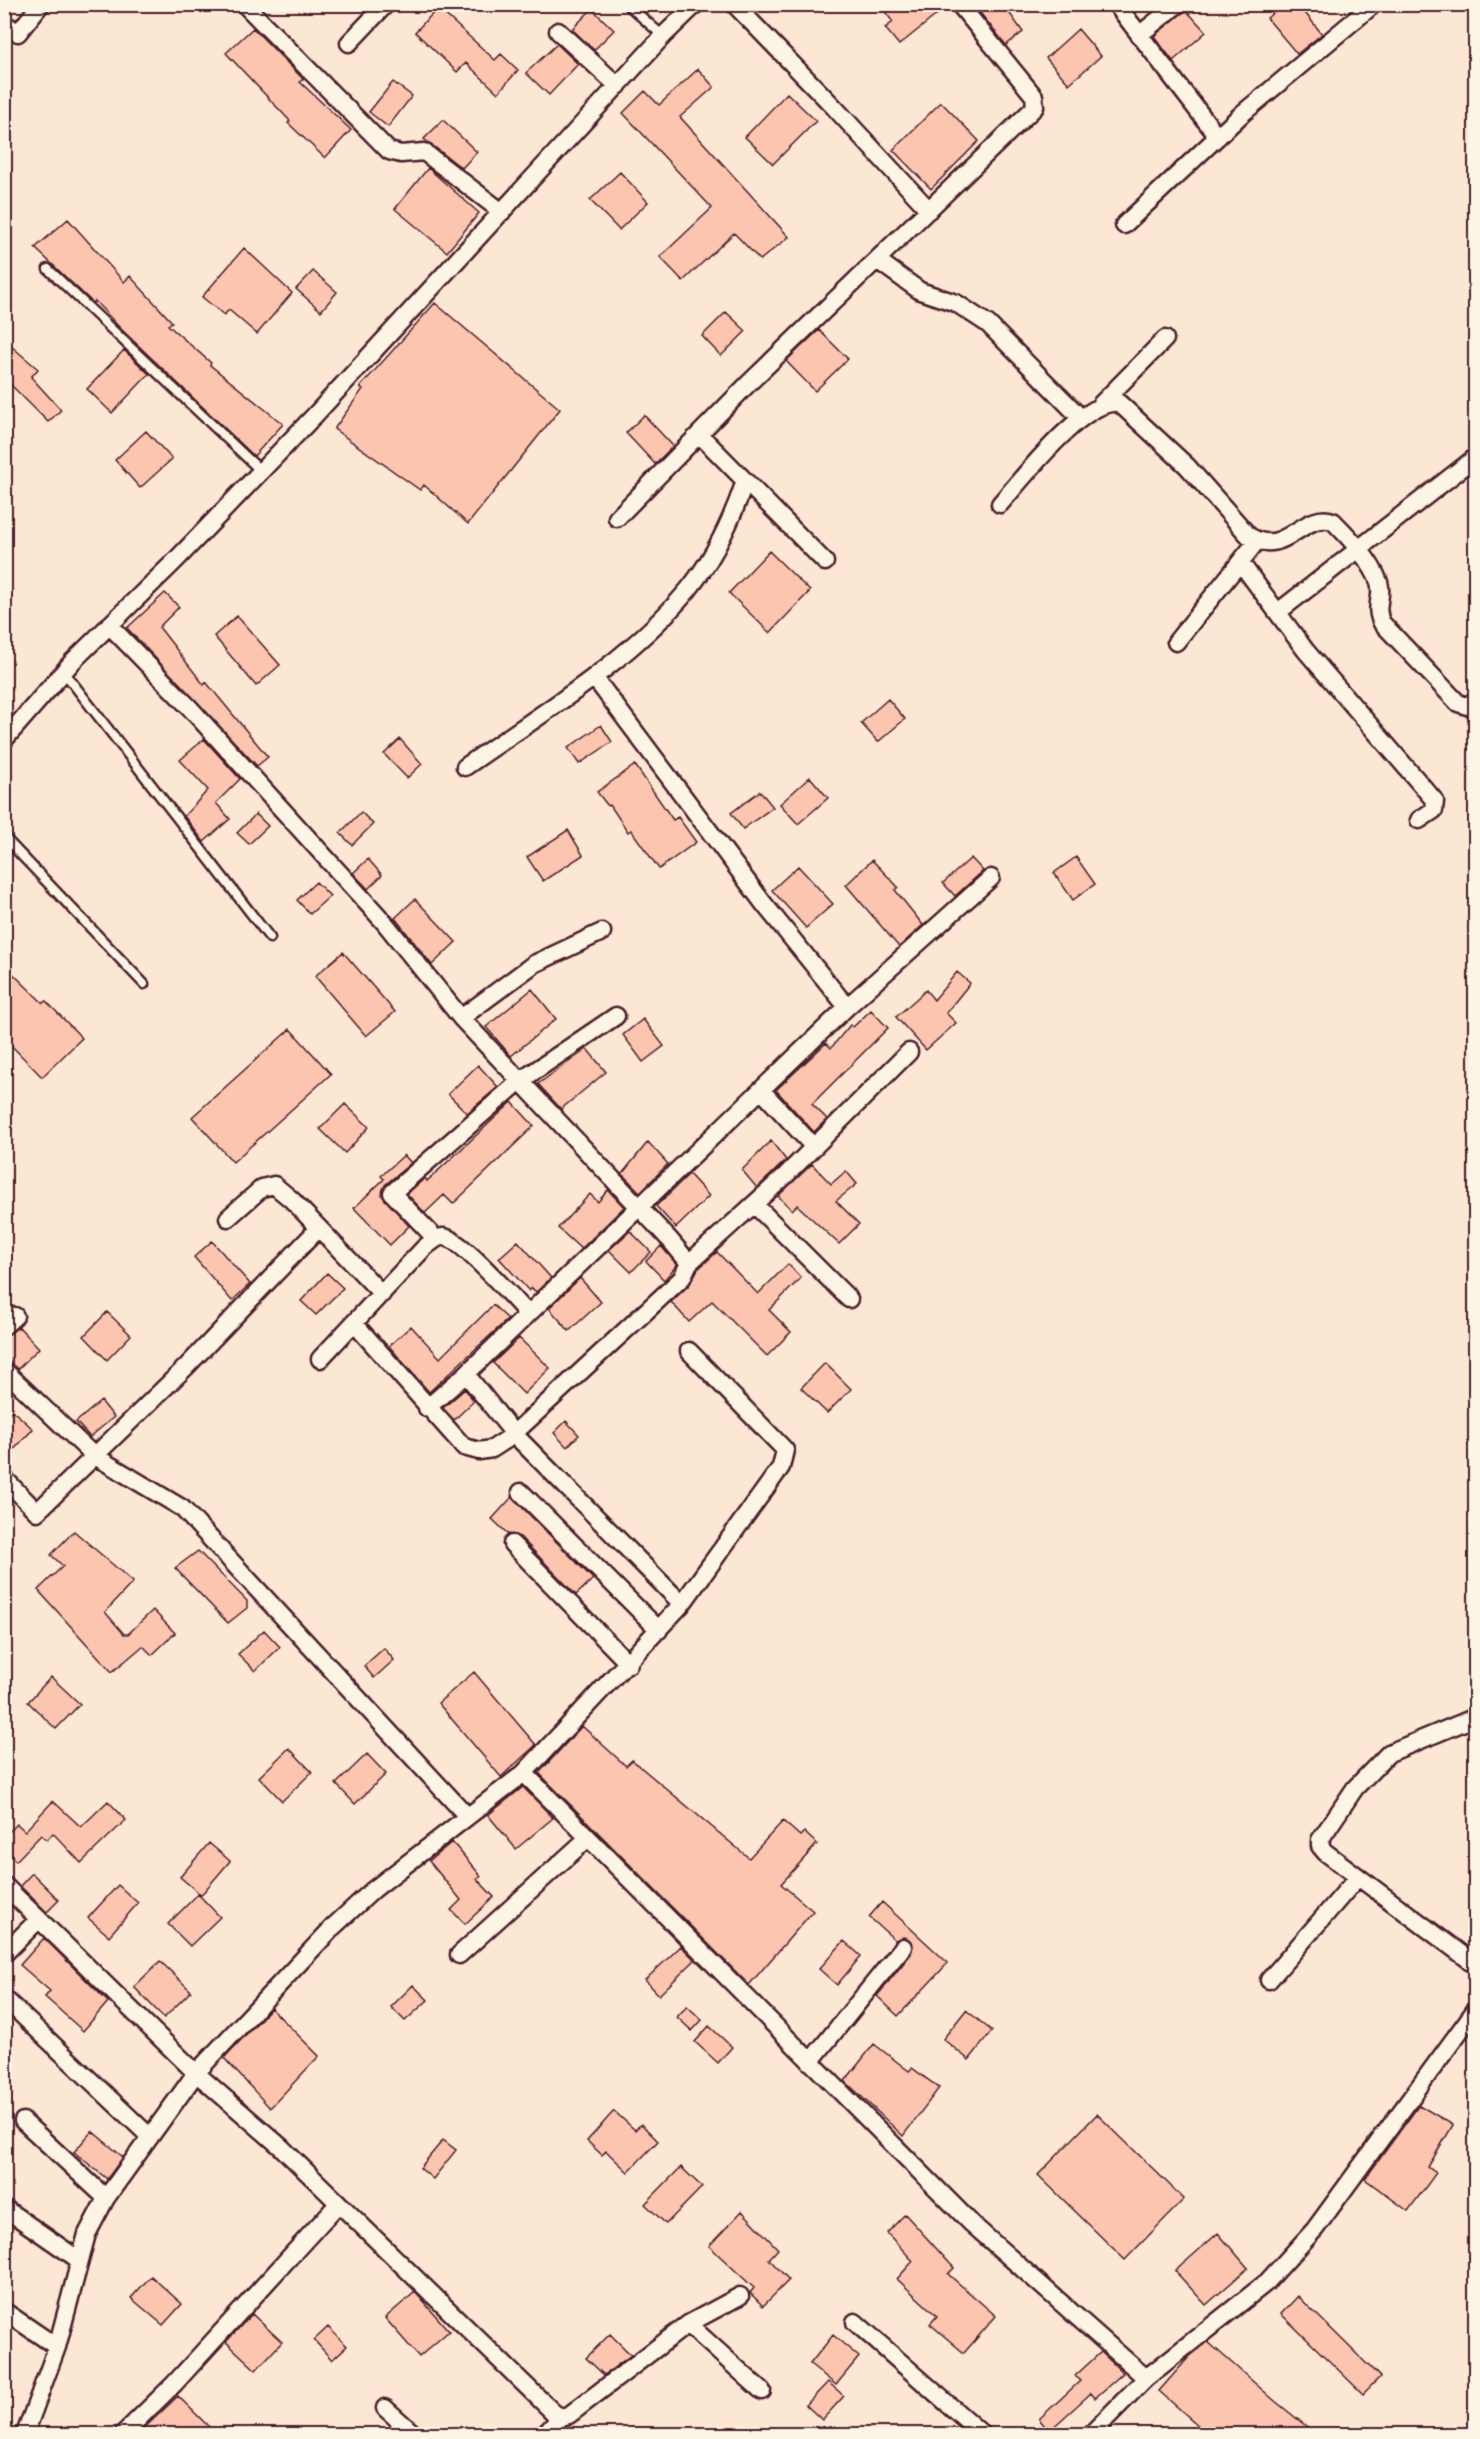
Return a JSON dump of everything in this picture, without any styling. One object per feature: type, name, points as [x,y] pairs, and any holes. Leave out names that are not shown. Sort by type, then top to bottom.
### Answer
[{"type":"street","points":[[4,23],[18,33],[41,4]]},
{"type":"street","points":[[244,4],[389,151],[400,154],[424,152],[502,212]]},
{"type":"street","points":[[349,43],[386,4]]},
{"type":"street","points":[[4,740],[64,672],[261,471],[663,36],[696,4]]},
{"type":"street","points":[[734,4],[834,106],[929,210]]},
{"type":"street","points":[[617,518],[699,434],[1035,107],[1034,96],[959,4]]},
{"type":"street","points":[[1116,4],[1218,137]]},
{"type":"street","points":[[1139,35],[1178,4]]},
{"type":"street","points":[[1124,225],[1218,137],[1374,4]]},
{"type":"street","points":[[558,32],[618,86]]},
{"type":"street","points":[[877,260],[920,291],[956,303],[988,324],[1081,418]]},
{"type":"street","points":[[1000,504],[1081,418],[1101,404],[1165,339]]},
{"type":"street","points":[[1101,404],[1119,403],[1128,409],[1187,466],[1249,536],[1257,541],[1269,544],[1326,519],[1333,521],[1357,549],[1379,583],[1377,610],[1382,623],[1458,704],[1467,706],[1476,700]]},
{"type":"street","points":[[699,434],[825,562]]},
{"type":"street","points":[[1278,612],[1476,457]]},
{"type":"street","points":[[465,767],[594,677],[645,633],[688,590],[732,519],[745,481]]},
{"type":"street","points":[[1176,642],[1257,541]]},
{"type":"street","points":[[1240,562],[1306,651],[1435,801],[1434,810],[1419,820]]},
{"type":"street","points":[[109,625],[190,708],[384,922],[461,1018],[689,1263]]},
{"type":"street","points":[[594,677],[764,904],[847,1007]]},
{"type":"street","points":[[427,1408],[466,1374],[847,1007],[991,878]]},
{"type":"street","points":[[461,1018],[534,964],[602,932]]},
{"type":"street","points":[[436,1239],[392,1193],[520,1081],[616,1017]]},
{"type":"street","points":[[354,1323],[464,1447],[479,1451],[492,1449],[514,1434],[682,1278],[689,1263],[814,1148],[909,1052]]},
{"type":"street","points":[[761,1090],[814,1148]]},
{"type":"street","points":[[228,1218],[262,1188],[274,1185],[382,1294]]},
{"type":"street","points":[[754,1204],[849,1299]]},
{"type":"street","points":[[4,1478],[37,1512],[186,1367],[319,1228]]},
{"type":"street","points":[[320,1359],[436,1239],[445,1237],[460,1246],[528,1314]]},
{"type":"street","points":[[28,2433],[57,2347],[87,2234],[106,2198],[148,2135],[196,2073],[342,1919],[373,1890],[524,1773],[629,1664],[682,1604],[781,1467],[785,1450],[689,1351]]},
{"type":"street","points":[[4,1370],[93,1455],[182,1508],[467,1816]]},
{"type":"street","points":[[466,1374],[514,1434],[682,1604]]},
{"type":"street","points":[[522,1492],[659,1630]]},
{"type":"street","points":[[512,1544],[629,1664]]},
{"type":"street","points":[[1476,1717],[1389,1753],[1355,1788],[1322,1834],[1320,1846],[1476,1965]]},
{"type":"street","points":[[524,1773],[972,2224],[1146,2378]]},
{"type":"street","points":[[459,1954],[588,1838]]},
{"type":"street","points":[[1269,1980],[1358,1877]]},
{"type":"street","points":[[4,1885],[196,2073],[281,2147],[438,2303],[561,2417]]},
{"type":"street","points":[[4,1954],[39,1919]]},
{"type":"street","points":[[810,2062],[903,1947]]},
{"type":"street","points":[[4,1998],[148,2135]]},
{"type":"street","points":[[1091,2434],[1146,2378],[1267,2282],[1288,2260],[1316,2229],[1476,2009]]},
{"type":"street","points":[[23,2121],[106,2198]]},
{"type":"street","points":[[123,2434],[174,2384],[338,2204]]},
{"type":"street","points":[[4,2208],[80,2260]]},
{"type":"street","points":[[545,2434],[561,2417],[569,2415],[688,2324],[740,2296]]},
{"type":"street","points":[[4,2311],[57,2347]]},
{"type":"street","points":[[855,2322],[982,2434]]},
{"type":"street","points":[[688,2324],[762,2391]]},
{"type":"street","points":[[385,2408],[414,2434]]},
{"type":"lane","points":[[627,4],[663,36]]},
{"type":"lane","points":[[48,269],[261,471]]},
{"type":"lane","points":[[64,672],[270,938]]},
{"type":"lane","points":[[4,837],[144,984]]},
{"type":"building","points":[[879,4],[949,5],[899,45],[885,28],[893,22]]},
{"type":"building","points":[[973,4],[1003,4],[1023,32],[1006,45]]},
{"type":"building","points":[[1283,4],[1298,4],[1322,34],[1297,54],[1267,18]]},
{"type":"building","points":[[438,8],[495,60],[501,54],[518,70],[498,93],[466,63],[457,72],[415,32]]},
{"type":"building","points":[[592,9],[614,30],[594,50],[572,29]]},
{"type":"building","points":[[1186,10],[1206,32],[1173,61],[1154,36]]},
{"type":"building","points":[[253,28],[303,79],[300,82],[351,130],[325,158],[288,123],[290,121],[226,53]]},
{"type":"building","points":[[1078,29],[1101,56],[1069,84],[1046,58]]},
{"type":"building","points":[[557,44],[578,64],[549,95],[526,73]]},
{"type":"building","points":[[698,69],[714,87],[680,117],[789,237],[760,260],[734,233],[683,281],[660,257],[712,208],[623,113],[645,91],[659,105]]},
{"type":"building","points":[[393,82],[412,96],[388,127],[369,112]]},
{"type":"building","points":[[787,93],[816,121],[773,164],[745,137]]},
{"type":"building","points":[[941,102],[979,141],[931,189],[893,150]]},
{"type":"building","points":[[443,120],[477,152],[462,168],[424,139]]},
{"type":"building","points":[[428,168],[479,213],[447,252],[395,209]]},
{"type":"building","points":[[620,172],[648,202],[619,230],[590,200]]},
{"type":"building","points":[[68,219],[124,282],[130,276],[172,322],[168,325],[211,363],[210,365],[283,424],[254,456],[120,328],[95,301],[93,303],[35,248]]},
{"type":"building","points":[[244,248],[292,293],[257,334],[229,310],[224,315],[202,297]]},
{"type":"building","points":[[313,271],[337,292],[321,311],[296,289]]},
{"type":"building","points":[[435,303],[560,409],[468,524],[424,485],[420,490],[334,429],[363,389],[360,387]]},
{"type":"building","points":[[726,312],[746,331],[721,356],[702,336]]},
{"type":"building","points":[[819,330],[848,359],[815,391],[786,361]]},
{"type":"building","points":[[11,346],[38,369],[31,377],[61,410],[48,422],[4,378],[4,354]]},
{"type":"building","points":[[124,350],[149,374],[112,413],[87,389]]},
{"type":"building","points":[[644,415],[673,446],[655,464],[626,433]]},
{"type":"building","points":[[146,431],[172,459],[140,488],[115,460]]},
{"type":"building","points":[[769,551],[810,591],[770,633],[729,593]]},
{"type":"building","points":[[165,593],[179,607],[159,627],[204,685],[206,682],[268,757],[257,766],[127,628]]},
{"type":"building","points":[[237,616],[280,665],[256,686],[214,636]]},
{"type":"building","points":[[888,699],[905,719],[878,742],[861,723]]},
{"type":"building","points":[[601,725],[612,742],[579,764],[568,748]]},
{"type":"building","points":[[204,739],[240,779],[216,803],[230,819],[204,842],[184,816],[208,790],[180,760]]},
{"type":"building","points":[[400,739],[422,764],[407,778],[384,754]]},
{"type":"building","points":[[635,765],[673,820],[678,817],[696,842],[659,869],[631,830],[628,832],[610,805],[608,806],[597,792]]},
{"type":"building","points":[[810,777],[828,798],[798,824],[780,804]]},
{"type":"building","points":[[760,791],[773,807],[743,829],[731,813]]},
{"type":"building","points":[[361,812],[373,824],[352,845],[340,833]]},
{"type":"building","points":[[256,814],[268,826],[249,844],[237,833]]},
{"type":"building","points":[[568,830],[583,855],[543,881],[527,857]]},
{"type":"building","points":[[1076,857],[1095,884],[1073,900],[1054,873]]},
{"type":"building","points":[[971,858],[983,871],[955,896],[943,883]]},
{"type":"building","points":[[368,859],[382,875],[368,889],[353,873]]},
{"type":"building","points":[[872,860],[898,887],[895,890],[923,925],[899,947],[846,885]]},
{"type":"building","points":[[798,866],[833,904],[806,928],[772,890]]},
{"type":"building","points":[[316,882],[330,896],[310,914],[297,900]]},
{"type":"building","points":[[415,899],[456,942],[432,965],[395,918]]},
{"type":"building","points":[[343,952],[395,1012],[366,1036],[315,976]]},
{"type":"building","points":[[4,965],[43,1003],[46,1001],[82,1038],[42,1077],[4,1038]]},
{"type":"building","points":[[957,972],[970,983],[946,1013],[956,1023],[926,1050],[896,1017],[926,990],[934,1000]]},
{"type":"building","points":[[532,989],[556,1019],[511,1056],[486,1027]]},
{"type":"building","points":[[871,1010],[888,1028],[812,1104],[827,1119],[814,1132],[776,1090],[826,1043],[831,1048],[850,1025],[853,1027]]},
{"type":"building","points":[[643,1019],[664,1046],[643,1062],[623,1035]]},
{"type":"building","points":[[290,1029],[331,1074],[233,1162],[192,1117]]},
{"type":"building","points":[[587,1049],[606,1072],[561,1109],[538,1084]]},
{"type":"building","points":[[478,1065],[498,1087],[467,1113],[448,1094]]},
{"type":"building","points":[[512,1102],[534,1126],[453,1204],[444,1195],[425,1213],[407,1194],[425,1178],[427,1181]]},
{"type":"building","points":[[345,1104],[369,1127],[345,1153],[320,1129]]},
{"type":"building","points":[[771,1141],[786,1160],[757,1188],[742,1170]]},
{"type":"building","points":[[648,1142],[668,1164],[640,1192],[622,1174]]},
{"type":"building","points":[[404,1155],[411,1163],[385,1185],[382,1195],[409,1226],[390,1245],[354,1208],[384,1179],[381,1176]]},
{"type":"building","points":[[812,1164],[831,1184],[846,1171],[857,1184],[836,1201],[859,1224],[839,1244],[797,1205],[792,1210],[778,1196]]},
{"type":"building","points":[[689,1174],[709,1196],[676,1228],[656,1206]]},
{"type":"building","points":[[608,1190],[624,1207],[581,1249],[558,1228],[590,1194],[598,1202]]},
{"type":"building","points":[[630,1231],[651,1252],[631,1272],[609,1250]]},
{"type":"building","points":[[212,1241],[250,1284],[232,1301],[194,1257]]},
{"type":"building","points":[[518,1241],[551,1278],[536,1292],[532,1288],[529,1291],[499,1258]]},
{"type":"building","points":[[661,1246],[677,1265],[664,1280],[646,1261]]},
{"type":"building","points":[[717,1252],[758,1294],[788,1264],[801,1278],[769,1310],[791,1332],[767,1356],[712,1301],[689,1322],[671,1302],[689,1285],[698,1269]]},
{"type":"building","points":[[327,1273],[343,1288],[316,1315],[301,1301]]},
{"type":"building","points":[[580,1278],[601,1302],[569,1331],[549,1308]]},
{"type":"building","points":[[493,1305],[508,1319],[429,1392],[389,1346],[411,1326],[440,1358]]},
{"type":"building","points":[[107,1312],[131,1335],[107,1360],[84,1336]]},
{"type":"building","points":[[19,1327],[39,1348],[18,1369],[4,1360],[4,1336]]},
{"type":"building","points":[[519,1338],[550,1368],[524,1394],[493,1363]]},
{"type":"building","points":[[825,1363],[851,1389],[827,1413],[801,1388]]},
{"type":"building","points":[[465,1389],[474,1401],[454,1420],[443,1408]]},
{"type":"building","points":[[101,1401],[114,1417],[90,1437],[76,1422]]},
{"type":"building","points":[[12,1410],[33,1429],[4,1460],[4,1419]]},
{"type":"building","points":[[566,1421],[579,1435],[567,1447],[554,1433]]},
{"type":"building","points":[[512,1497],[593,1579],[576,1595],[520,1537],[508,1534],[492,1519]]},
{"type":"building","points":[[74,1531],[133,1582],[105,1612],[124,1634],[128,1634],[153,1610],[175,1633],[152,1655],[143,1646],[112,1672],[38,1590],[63,1566],[51,1555]]},
{"type":"building","points":[[198,1551],[247,1601],[247,1608],[228,1623],[175,1568]]},
{"type":"building","points":[[264,1630],[280,1647],[255,1671],[238,1654]]},
{"type":"building","points":[[384,1648],[394,1660],[374,1678],[364,1666]]},
{"type":"building","points":[[474,1672],[536,1745],[501,1777],[438,1703]]},
{"type":"building","points":[[51,1677],[80,1704],[56,1729],[28,1702]]},
{"type":"building","points":[[582,1726],[626,1766],[632,1760],[749,1858],[783,1821],[800,1836],[804,1832],[817,1844],[781,1884],[813,1911],[749,1985],[539,1773]]},
{"type":"building","points":[[289,1748],[312,1772],[282,1801],[259,1777]]},
{"type":"building","points":[[367,1754],[386,1774],[355,1804],[336,1784]]},
{"type":"building","points":[[523,1787],[553,1818],[516,1849],[488,1815]]},
{"type":"building","points":[[53,1801],[81,1827],[108,1801],[126,1820],[81,1863],[53,1833],[47,1840],[41,1835],[16,1861],[4,1849],[4,1837],[17,1824],[25,1831]]},
{"type":"building","points":[[452,1842],[481,1876],[477,1879],[494,1897],[465,1924],[451,1910],[461,1900],[429,1861]]},
{"type":"building","points":[[209,1843],[230,1861],[201,1895],[180,1877]]},
{"type":"building","points":[[32,1873],[59,1900],[47,1912],[20,1886]]},
{"type":"building","points":[[118,1885],[138,1903],[109,1936],[88,1918]]},
{"type":"building","points":[[198,1894],[220,1917],[190,1946],[168,1924]]},
{"type":"building","points":[[882,1902],[948,1963],[898,2016],[877,1996],[911,1954],[913,1944],[905,1937],[895,1940],[869,1917]]},
{"type":"building","points":[[44,1938],[108,2002],[83,2031],[45,1997],[50,1991],[20,1965]]},
{"type":"building","points":[[844,1941],[861,1956],[837,1985],[819,1969]]},
{"type":"building","points":[[681,1946],[695,1960],[659,1995],[645,1980]]},
{"type":"building","points":[[160,1961],[191,1991],[164,2018],[134,1987]]},
{"type":"building","points":[[413,1985],[428,2000],[405,2021],[391,2007]]},
{"type":"building","points":[[687,2006],[702,2020],[692,2031],[677,2017]]},
{"type":"building","points":[[271,2008],[319,2056],[270,2108],[224,2058]]},
{"type":"building","points":[[966,2010],[992,2031],[969,2060],[943,2039]]},
{"type":"building","points":[[709,2026],[732,2047],[718,2063],[695,2042]]},
{"type":"building","points":[[874,2044],[909,2071],[912,2068],[939,2088],[903,2136],[845,2081]]},
{"type":"building","points":[[1419,2105],[1453,2125],[1428,2167],[1436,2173],[1408,2211],[1365,2179]]},
{"type":"building","points":[[614,2111],[635,2130],[641,2124],[658,2141],[628,2172],[606,2151],[602,2155],[587,2141]]},
{"type":"building","points":[[1097,2114],[1184,2199],[1125,2260],[1038,2175]]},
{"type":"building","points":[[92,2131],[123,2157],[107,2179],[74,2152]]},
{"type":"building","points":[[443,2140],[456,2150],[433,2179],[420,2168]]},
{"type":"building","points":[[681,2167],[702,2187],[666,2224],[645,2204]]},
{"type":"building","points":[[742,2211],[778,2249],[769,2259],[789,2280],[763,2306],[750,2293],[754,2288],[709,2246]]},
{"type":"building","points":[[905,2214],[954,2268],[948,2274],[996,2316],[964,2353],[930,2324],[937,2316],[897,2279],[913,2261],[887,2233]]},
{"type":"building","points":[[1218,2233],[1248,2268],[1206,2305],[1175,2271]]},
{"type":"building","points":[[151,2276],[182,2304],[163,2325],[131,2298]]},
{"type":"building","points":[[415,2292],[449,2331],[419,2357],[385,2318]]},
{"type":"building","points":[[1298,2296],[1380,2377],[1363,2394],[1281,2314]]},
{"type":"building","points":[[252,2314],[282,2342],[256,2370],[226,2342]]},
{"type":"building","points":[[328,2327],[347,2346],[332,2360],[314,2340]]},
{"type":"building","points":[[610,2334],[631,2355],[604,2375],[586,2358]]},
{"type":"building","points":[[833,2335],[859,2357],[836,2385],[810,2364]]},
{"type":"building","points":[[1208,2342],[1316,2434],[1208,2434],[1159,2391],[1189,2357]]},
{"type":"building","points":[[1101,2352],[1123,2373],[1095,2398],[1091,2393],[1049,2431],[1039,2419],[1080,2381],[1075,2376]]},
{"type":"building","points":[[828,2382],[844,2396],[822,2420],[806,2405]]},
{"type":"building","points":[[178,2396],[216,2434],[138,2434]]}]
